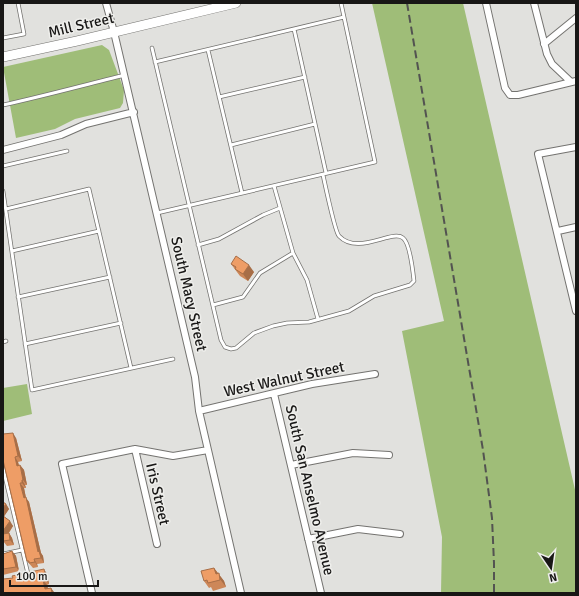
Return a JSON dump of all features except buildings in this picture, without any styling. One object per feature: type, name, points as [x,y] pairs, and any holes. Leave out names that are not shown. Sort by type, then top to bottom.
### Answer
[{"type":"main road","name":"Mill Street","points":[[3,57],[236,3]]},
{"type":"street","name":"South Macy Street","points":[[106,3],[134,112],[195,377],[199,411],[241,593]]},
{"type":"street","points":[[486,3],[505,88],[510,95],[518,95],[573,81]]},
{"type":"street","points":[[534,3],[544,44],[552,64],[573,81]]},
{"type":"street","points":[[544,44],[576,18]]},
{"type":"street","points":[[3,150],[60,135],[86,124],[134,112]]},
{"type":"street","points":[[576,147],[538,154],[558,231],[576,311]]},
{"type":"street","points":[[558,231],[576,227]]},
{"type":"street","name":"West Walnut Street","points":[[199,411],[312,384],[375,374]]},
{"type":"street","name":"South San Anselmo Avenue","points":[[274,394],[320,593]]},
{"type":"street","points":[[92,593],[62,464],[135,449],[173,456],[208,450]]},
{"type":"street","name":"Iris Street","points":[[135,449],[157,544]]},
{"type":"street","points":[[291,465],[353,453],[389,455]]},
{"type":"street","points":[[308,538],[358,529],[400,534]]},
{"type":"lane","points":[[3,38],[24,34],[18,3]]},
{"type":"lane","points":[[157,213],[375,162],[341,3]]},
{"type":"lane","points":[[155,62],[344,17]]},
{"type":"lane","points":[[152,48],[221,340],[225,347],[231,349],[236,348],[254,332],[287,323],[309,322],[349,311],[374,296],[410,285],[414,281],[406,242],[403,237],[400,236],[361,244],[352,244],[346,242],[338,235],[294,29]]},
{"type":"lane","points":[[208,50],[242,193]]},
{"type":"lane","points":[[3,105],[125,75]]},
{"type":"lane","points":[[219,97],[305,77]]},
{"type":"lane","points":[[230,145],[315,124]]},
{"type":"lane","points":[[3,166],[67,151]]},
{"type":"lane","points":[[274,186],[293,253],[307,280],[318,319]]},
{"type":"lane","points":[[6,209],[89,189],[131,368]]},
{"type":"lane","points":[[3,191],[32,390],[173,359]]},
{"type":"lane","points":[[198,245],[219,239],[257,218],[280,208]]},
{"type":"lane","points":[[12,251],[99,231]]},
{"type":"lane","points":[[213,305],[243,297],[260,273],[293,253]]},
{"type":"lane","points":[[18,297],[110,277]]},
{"type":"lane","points":[[25,344],[121,323]]},
{"type":"lane","points":[[3,468],[28,574]]},
{"type":"lane","points":[[3,554],[22,550]]},
{"type":"lane","points":[[22,576],[34,573]]},
{"type":"green space","points":[[372,3],[463,3],[576,494],[576,593],[441,593],[442,537],[402,331],[444,321]]},
{"type":"green space","points":[[102,45],[109,50],[124,90],[123,103],[120,108],[75,119],[55,129],[16,138],[3,67]]},
{"type":"green space","points":[[27,384],[32,414],[3,421],[3,388]]},
{"type":"railway","points":[[407,3],[483,450],[492,518],[494,593]]}]
